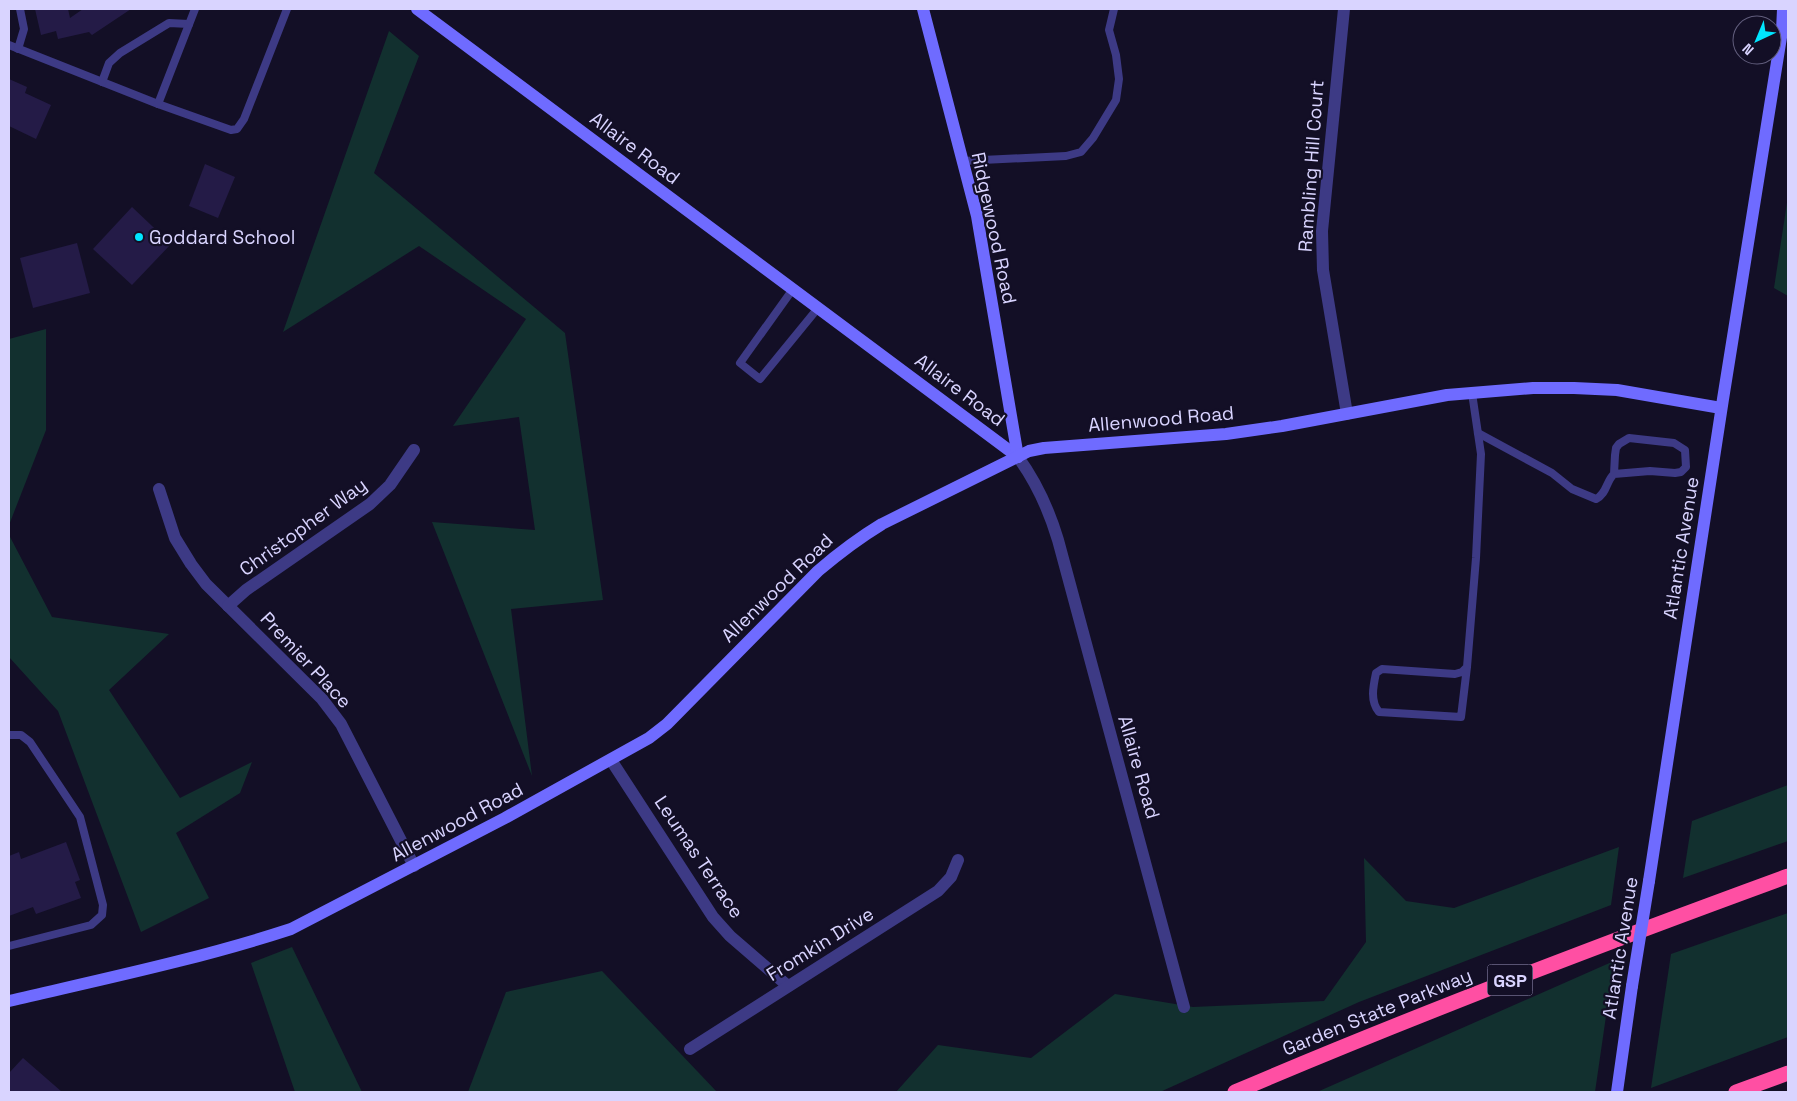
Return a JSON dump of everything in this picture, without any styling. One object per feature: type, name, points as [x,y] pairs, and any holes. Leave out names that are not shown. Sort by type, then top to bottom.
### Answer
[{"type":"highway","name":"Garden State Parkway","points":[[1235,1092],[1377,1032],[1578,953],[1788,876]]},
{"type":"highway","points":[[1736,1092],[1788,1073]]},
{"type":"main road","name":"Allaire Road","points":[[417,9],[1018,457]]},
{"type":"main road","name":"Ridgewood Road","points":[[923,9],[977,216],[1018,457]]},
{"type":"main road","name":"Atlantic Avenue","points":[[1617,1089],[1721,408],[1785,30],[1783,9]]},
{"type":"main road","name":"Allenwood Road","points":[[9,1001],[257,940],[308,921],[611,760],[649,738],[667,724],[818,570],[841,550],[882,524],[1029,451],[1044,448],[1226,434],[1282,426],[1447,396],[1533,388],[1617,390],[1721,408]]},
{"type":"street","name":"Rambling Hill Court","points":[[1344,9],[1322,231],[1323,270],[1348,414]]},
{"type":"street","name":"Christopher Way","points":[[228,606],[246,590],[370,504],[390,485],[414,450]]},
{"type":"street","name":"Allaire Road","points":[[1018,457],[1032,476],[1042,496],[1058,540],[1184,1007]]},
{"type":"street","name":"Premier Place","points":[[159,489],[179,545],[206,584],[322,699],[341,724],[414,866]]},
{"type":"street","name":"Leumas Terrace","points":[[611,760],[713,917],[730,936],[788,986]]},
{"type":"street","name":"Fromkin Drive","points":[[690,1049],[938,891],[951,877],[958,860]]},
{"type":"lane","points":[[18,49],[24,29],[20,9]]},
{"type":"lane","points":[[158,104],[195,9]]},
{"type":"lane","points":[[9,45],[223,129],[231,130],[237,129],[244,118],[287,9]]},
{"type":"lane","points":[[962,161],[1066,156],[1081,152],[1093,138],[1116,100],[1119,79],[1116,56],[1109,30],[1114,9]]},
{"type":"lane","points":[[102,82],[109,63],[120,53],[169,23],[189,24]]},
{"type":"lane","points":[[793,289],[740,363],[760,379],[818,308]]},
{"type":"lane","points":[[1467,667],[1462,672],[1455,674],[1382,669],[1376,673],[1373,690],[1374,706],[1379,712],[1461,717],[1467,667],[1480,492],[1481,454],[1472,393]]},
{"type":"lane","points":[[1478,433],[1552,473],[1572,489],[1596,499],[1602,496],[1614,474],[1614,455],[1618,444],[1629,438],[1674,443],[1686,450],[1686,467],[1681,472],[1674,474],[1650,471],[1614,474]]},
{"type":"lane","points":[[9,735],[21,735],[30,742],[80,816],[103,906],[102,915],[91,924],[9,946]]},
{"type":"green space","points":[[389,31],[419,56],[374,173],[565,333],[603,600],[511,609],[532,776],[432,522],[535,530],[519,417],[453,426],[526,319],[419,246],[283,332]]},
{"type":"green space","points":[[1788,196],[1788,296],[1774,288]]},
{"type":"green space","points":[[46,329],[46,430],[9,525],[9,339]]},
{"type":"green space","points":[[9,535],[52,617],[169,634],[109,690],[180,798],[252,762],[240,793],[176,833],[209,898],[141,932],[58,711],[9,657]]},
{"type":"green space","points":[[1788,785],[1788,841],[1683,878],[1692,821]]},
{"type":"green space","points":[[1619,847],[1611,905],[1359,1002],[1160,1092],[896,1092],[938,1045],[1031,1058],[1115,994],[1193,1007],[1324,1001],[1366,942],[1364,858],[1406,901],[1454,908]]},
{"type":"green space","points":[[1788,913],[1788,1037],[1651,1088],[1671,954]]},
{"type":"green space","points":[[292,947],[362,1092],[295,1092],[251,963]]},
{"type":"green space","points":[[1614,961],[1595,1092],[1317,1092]]},
{"type":"green space","points":[[602,971],[717,1092],[468,1092],[506,992]]},
{"type":"building","points":[[35,9],[68,9],[70,18],[83,9],[131,9],[92,35],[89,32],[58,39],[56,31],[41,35]]},
{"type":"building","points":[[9,79],[27,87],[25,93],[51,105],[36,139],[9,126]]},
{"type":"building","points":[[205,164],[235,177],[218,218],[189,206]]},
{"type":"building","points":[[132,207],[171,244],[132,285],[93,249]]},
{"type":"building","points":[[77,243],[90,293],[33,308],[20,258]]},
{"type":"building","points":[[66,842],[80,880],[75,882],[81,898],[36,914],[33,907],[9,916],[9,856],[19,852],[21,859]]},
{"type":"building","points":[[23,1058],[62,1092],[9,1092],[9,1073]]},
{"type":"place","name":"Goddard School","points":[[139,237]]}]
